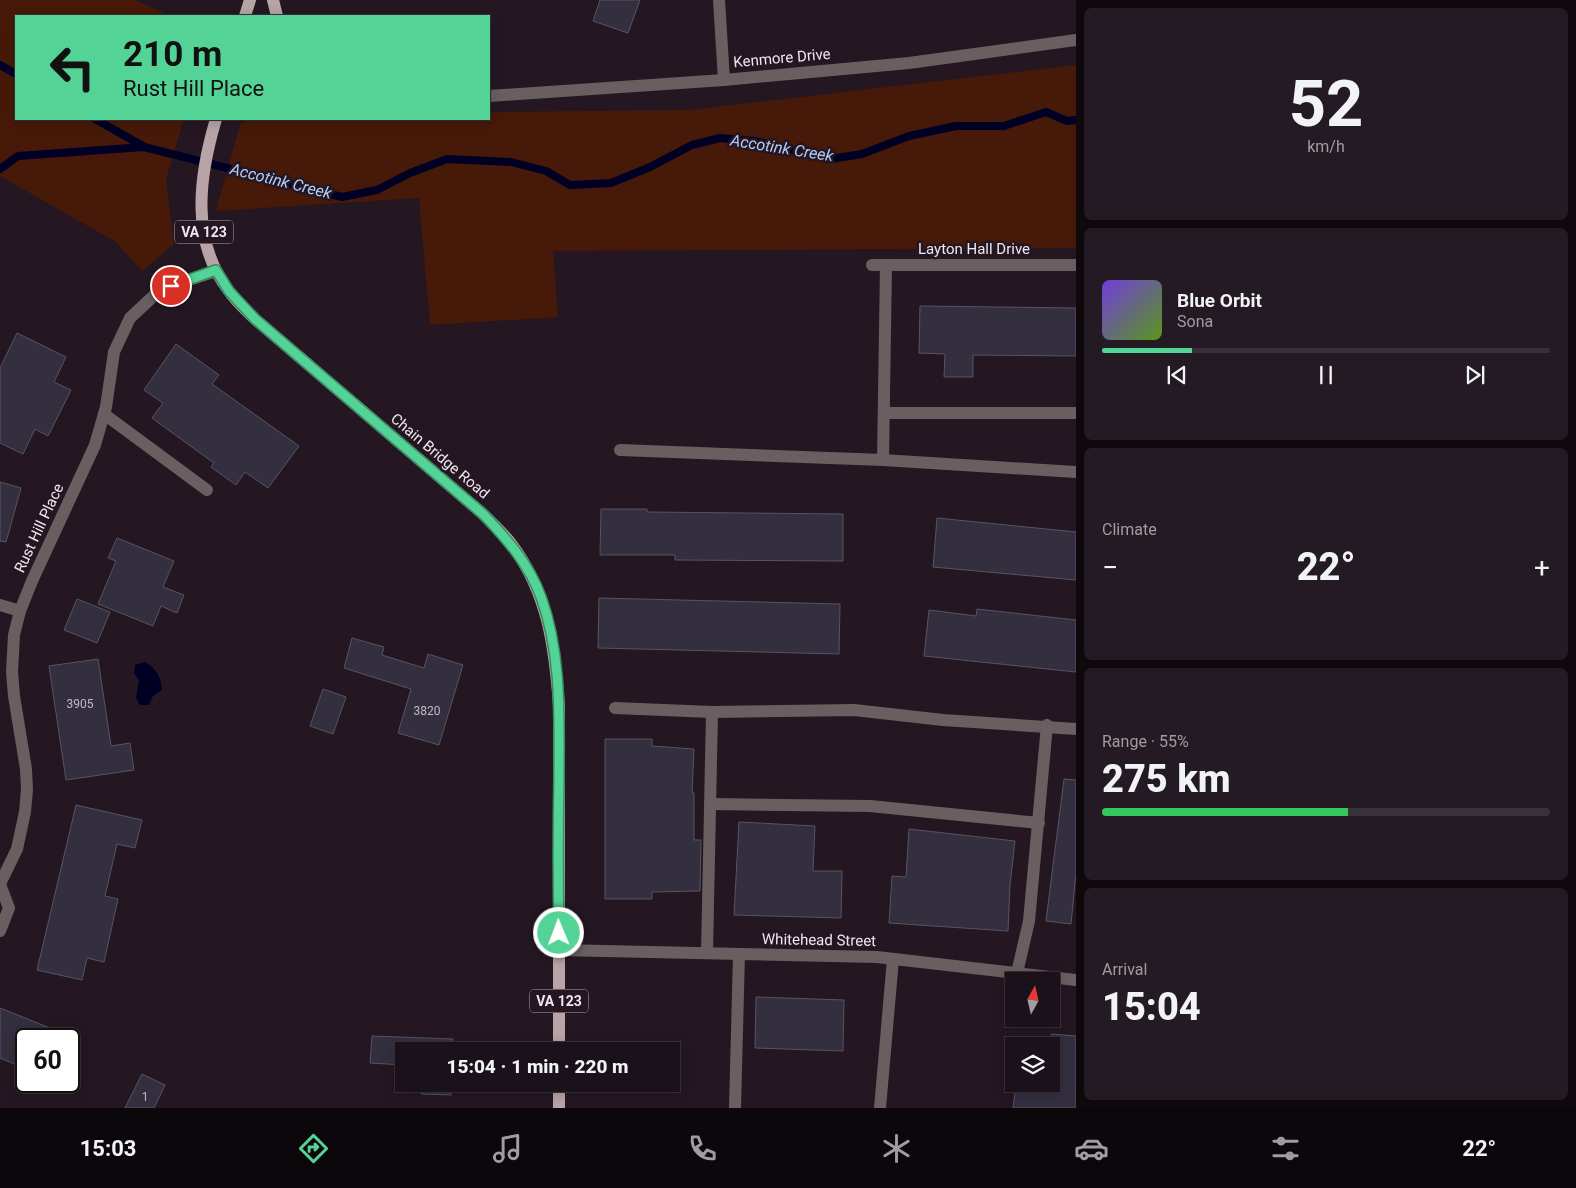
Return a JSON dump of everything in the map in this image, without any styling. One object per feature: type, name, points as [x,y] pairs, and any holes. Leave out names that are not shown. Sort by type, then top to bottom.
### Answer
[{"type":"main road","points":[[245,15],[250,0]]},
{"type":"main road","points":[[274,0],[277,15]]},
{"type":"main road","name":"Chain Bridge Road","points":[[215,121],[205,163],[201,192],[206,250],[229,291],[255,319],[483,514],[512,544],[528,568],[541,596],[556,659],[559,706],[559,1042]]},
{"type":"main road","points":[[559,1092],[559,1108]]},
{"type":"street","points":[[719,0],[724,80]]},
{"type":"street","name":"Kenmore Drive","points":[[490,96],[724,80],[909,63],[1076,40]]},
{"type":"street","name":"Layton Hall Drive","points":[[872,265],[1076,265]]},
{"type":"street","points":[[883,460],[886,265]]},
{"type":"street","name":"Rust Hill Place","points":[[0,931],[9,908],[0,884],[16,849],[25,812],[27,790],[26,769],[12,672],[14,635],[20,611],[95,445],[104,414],[114,352],[130,318],[161,289],[216,270]]},
{"type":"street","points":[[884,413],[1076,413]]},
{"type":"street","points":[[104,414],[207,490]]},
{"type":"street","points":[[620,450],[883,460],[1076,472]]},
{"type":"street","points":[[0,605],[20,611]]},
{"type":"street","points":[[615,708],[712,712],[854,710],[943,720],[1047,725],[1076,729]]},
{"type":"street","points":[[707,954],[712,712]]},
{"type":"street","points":[[1018,972],[1029,921],[1047,725]]},
{"type":"street","points":[[710,804],[870,806],[1039,823]]},
{"type":"street","name":"Whitehead Street","points":[[559,950],[893,959],[1009,972]]},
{"type":"street","points":[[735,1108],[739,954]]},
{"type":"street","points":[[880,1108],[893,959]]},
{"type":"street","name":"Whitehead Street","points":[[1060,978],[1076,980]]},
{"type":"shaded area","points":[[0,0],[135,0],[169,15],[15,15],[15,120],[184,120],[166,179],[174,244],[142,271],[116,242],[0,176]]},
{"type":"shaded area","points":[[1076,65],[1076,248],[553,251],[558,317],[430,325],[419,198],[216,211],[240,124],[248,120],[490,120],[490,112],[688,110]]},
{"type":"water","points":[[145,662],[157,673],[162,690],[153,696],[149,705],[140,705],[136,698],[139,680],[134,673],[135,665]]},
{"type":"building","points":[[600,0],[640,0],[628,33],[593,21]]},
{"type":"building","points":[[920,306],[1076,308],[1076,356],[973,355],[973,377],[944,377],[945,354],[919,353]]},
{"type":"building","points":[[17,333],[66,357],[54,382],[71,390],[48,436],[35,429],[23,454],[0,443],[0,368]]},
{"type":"building","points":[[176,344],[219,375],[212,384],[299,446],[268,488],[245,472],[236,485],[211,467],[214,463],[152,418],[163,403],[144,390]]},
{"type":"building","points":[[0,482],[21,488],[6,542],[0,541]]},
{"type":"building","points":[[601,509],[647,509],[647,512],[843,514],[843,561],[675,560],[675,555],[600,555]]},
{"type":"building","points":[[937,518],[1076,532],[1076,580],[933,567]]},
{"type":"building","points":[[117,538],[174,561],[163,587],[184,595],[177,613],[161,606],[153,626],[98,604],[116,561],[108,558]]},
{"type":"building","points":[[599,598],[840,604],[839,654],[598,648]]},
{"type":"building","points":[[77,599],[110,612],[97,643],[64,630]]},
{"type":"building","points":[[977,609],[1076,620],[1076,672],[924,656],[929,610],[976,616]]},
{"type":"building","points":[[352,638],[384,647],[382,655],[424,668],[428,654],[463,665],[439,745],[398,733],[411,689],[344,668]]},
{"type":"building","points":[[98,659],[111,746],[130,743],[134,770],[66,780],[49,666]]},
{"type":"building","points":[[323,689],[346,697],[333,734],[310,726]]},
{"type":"building","points":[[605,739],[652,739],[652,746],[694,749],[692,793],[694,793],[694,840],[701,840],[700,891],[652,892],[652,899],[605,899]]},
{"type":"building","points":[[1064,779],[1076,780],[1076,873],[1071,924],[1046,921]]},
{"type":"building","points":[[76,805],[142,820],[135,848],[117,844],[105,896],[118,899],[104,962],[87,958],[82,980],[37,970]]},
{"type":"building","points":[[739,822],[815,826],[813,871],[842,871],[841,918],[734,915]]},
{"type":"building","points":[[909,829],[1015,841],[1010,885],[1008,931],[889,923],[892,876],[906,877]]},
{"type":"building","points":[[756,997],[844,1000],[843,1051],[755,1048]]},
{"type":"building","points":[[0,1008],[50,1028],[15,1028],[15,1064],[0,1058]]},
{"type":"building","points":[[1051,1034],[1076,1036],[1076,1108],[1013,1108],[1015,1092],[1060,1092],[1060,1037],[1051,1037]]},
{"type":"building","points":[[372,1036],[453,1039],[453,1042],[395,1042],[395,1064],[370,1063]]},
{"type":"building","points":[[142,1074],[165,1085],[154,1108],[125,1108]]},
{"type":"building","points":[[421,1092],[451,1092],[451,1095],[421,1094]]},
{"type":"waterway","points":[[0,65],[15,73]]},
{"type":"waterway","name":"Accotink Creek","points":[[0,169],[18,156],[144,147],[342,197],[377,190],[410,173],[447,159],[511,162],[546,171],[570,185],[611,183],[650,167],[692,145],[720,138],[755,141],[831,159],[862,154],[909,136],[956,126],[1004,126],[1046,112],[1067,121],[1076,120]]},
{"type":"waterway","points":[[97,120],[143,146]]},
{"type":"route","points":[[171,286],[216,270],[229,291],[255,319],[483,514],[512,544],[528,568],[541,596],[549,622],[556,659],[559,706],[559,933]]}]
